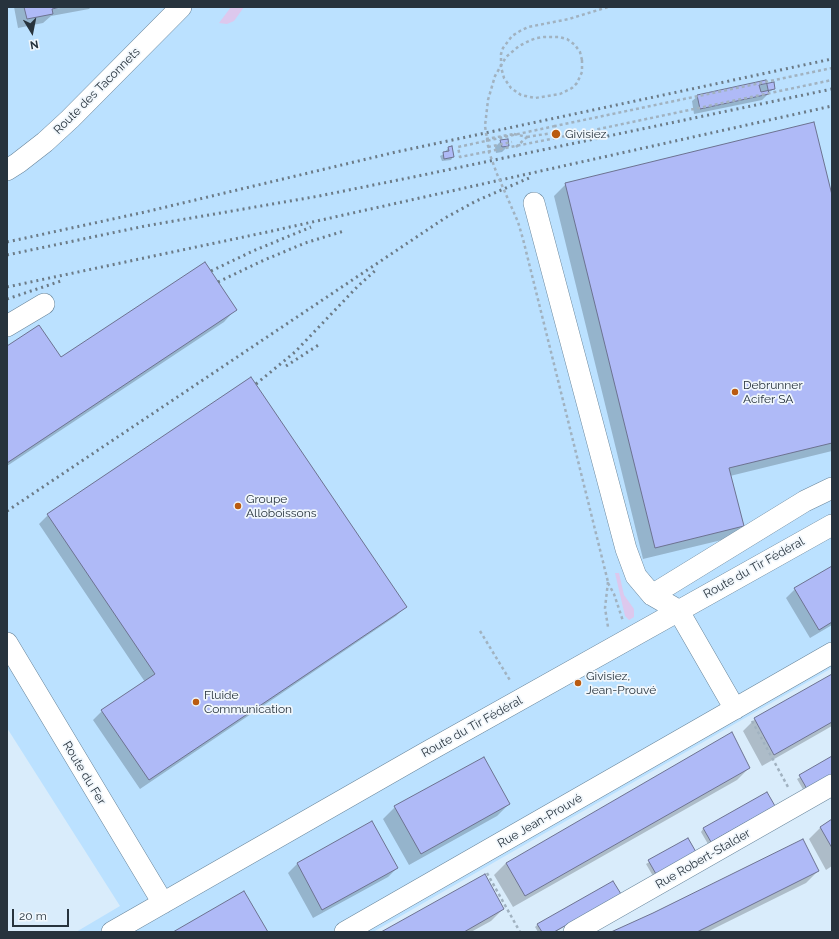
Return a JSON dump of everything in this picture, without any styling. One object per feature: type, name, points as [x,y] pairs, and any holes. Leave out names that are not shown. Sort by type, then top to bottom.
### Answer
[{"type":"street","name":"Route des Taconnets","points":[[7,170],[45,142],[65,124],[182,7]]},
{"type":"street","points":[[534,203],[626,549],[636,576],[652,594],[678,610],[742,712]]},
{"type":"street","points":[[7,326],[44,304]]},
{"type":"street","points":[[652,594],[805,501],[832,488]]},
{"type":"street","name":"Route du Tir Fédéral","points":[[112,932],[678,610],[832,525]]},
{"type":"street","name":"Route du Fer","points":[[7,643],[163,903]]},
{"type":"street","name":"Rue Jean-Prouvé","points":[[345,932],[742,712],[832,653]]},
{"type":"street","name":"Rue Robert-Stalder","points":[[574,932],[832,785]]},
{"type":"path","points":[[608,7],[569,19],[528,27],[512,36],[504,48],[501,60],[501,67],[507,83],[521,95],[535,98],[560,94],[572,88],[580,78],[583,67],[580,52],[575,45],[567,39],[559,37],[544,37],[531,40],[519,46],[506,57],[503,62],[499,68],[491,88],[486,111],[486,139],[489,152],[518,222],[523,239],[608,582],[614,594],[624,625]]},
{"type":"path","points":[[832,68],[458,147],[460,158],[832,80]]},
{"type":"path","points":[[555,126],[553,132],[556,138]]},
{"type":"path","points":[[486,139],[514,134],[527,137],[553,132]]},
{"type":"path","points":[[510,136],[512,147]]},
{"type":"path","points":[[489,152],[516,147],[527,137]]},
{"type":"path","points":[[488,147],[512,142]]},
{"type":"path","points":[[608,582],[605,608],[609,633]]},
{"type":"path","points":[[480,631],[514,688]]},
{"type":"path","points":[[742,712],[798,805]]},
{"type":"path","points":[[487,872],[520,932]]},
{"type":"shaded area","points":[[7,7],[832,7],[832,668],[373,932],[76,932],[120,906],[7,728]]},
{"type":"shaded area","points":[[231,7],[244,7],[234,21],[227,24],[219,23]]},
{"type":"shaded area","points":[[615,573],[619,573],[624,595],[634,609],[634,617],[629,620],[625,616]]},
{"type":"building","points":[[24,7],[61,7],[52,9],[53,14],[27,19]]},
{"type":"building","points":[[766,80],[769,94],[700,109],[697,95]]},
{"type":"building","points":[[774,82],[775,89],[761,92],[759,85]]},
{"type":"building","points":[[814,122],[832,195],[832,443],[729,468],[744,526],[655,548],[565,183]]},
{"type":"building","points":[[508,139],[509,146],[502,147],[500,140]]},
{"type":"building","points":[[452,146],[454,157],[444,159],[443,152],[449,151],[448,147]]},
{"type":"building","points":[[205,262],[237,310],[7,463],[7,346],[39,325],[61,357]]},
{"type":"building","points":[[251,377],[407,607],[149,780],[101,710],[155,674],[47,514]]},
{"type":"building","points":[[832,566],[832,622],[819,630],[794,588]]},
{"type":"building","points":[[832,674],[832,722],[774,755],[754,718]]},
{"type":"building","points":[[732,732],[750,768],[525,896],[506,863]]},
{"type":"building","points":[[832,756],[832,775],[807,789],[799,775]]},
{"type":"building","points":[[484,757],[510,804],[421,854],[394,806]]},
{"type":"building","points":[[767,792],[775,806],[711,842],[703,828]]},
{"type":"building","points":[[832,819],[832,848],[820,827]]},
{"type":"building","points":[[372,821],[398,868],[322,910],[297,863]]},
{"type":"building","points":[[688,838],[696,852],[656,874],[648,860]]},
{"type":"building","points":[[803,839],[819,871],[697,932],[611,932],[653,913]]},
{"type":"building","points":[[485,874],[504,909],[464,932],[381,932]]},
{"type":"building","points":[[613,881],[621,894],[554,932],[542,932],[537,924]]},
{"type":"building","points":[[244,891],[268,932],[173,932]]},
{"type":"railway","points":[[7,242],[145,212],[396,152],[832,59]]},
{"type":"railway","points":[[7,255],[145,226],[319,196],[832,89]]},
{"type":"railway","points":[[7,287],[272,231],[832,106]]},
{"type":"railway","points":[[7,511],[445,218],[476,201],[529,178]]},
{"type":"railway","points":[[211,271],[253,251],[311,227]]},
{"type":"railway","points":[[218,282],[305,243],[344,231]]},
{"type":"railway","points":[[256,384],[295,352],[357,287],[377,269]]},
{"type":"railway","points":[[7,299],[61,281]]},
{"type":"railway","points":[[286,366],[320,344]]},
{"type":"place","name":"Givisiez","points":[[556,134]]},
{"type":"place","name":"Debrunner Acifer SA","points":[[735,392]]},
{"type":"place","name":"Groupe Alloboissons","points":[[238,506]]},
{"type":"place","name":"Givisiez, Jean-Prouvé","points":[[578,683]]},
{"type":"place","name":"Fluide Communication","points":[[196,702]]}]
